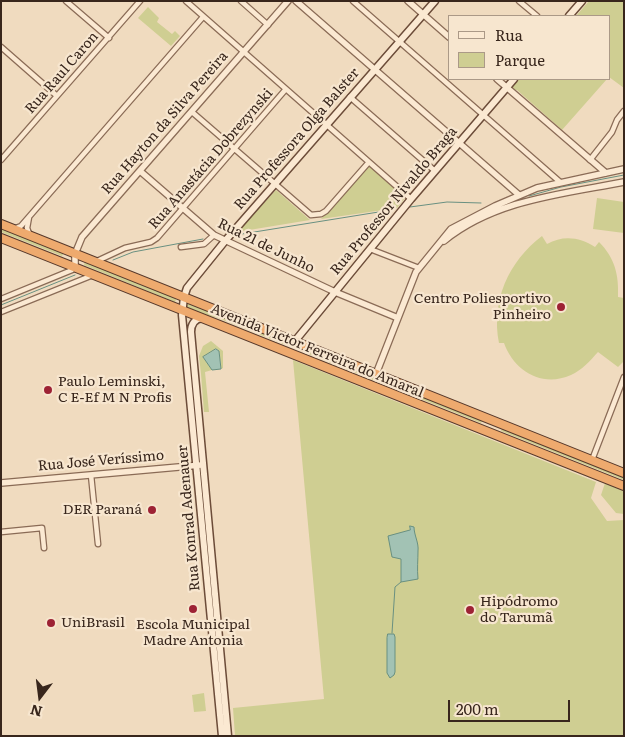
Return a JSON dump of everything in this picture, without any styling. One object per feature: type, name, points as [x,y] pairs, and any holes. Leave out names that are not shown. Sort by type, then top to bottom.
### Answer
[{"type":"highway","name":"Avenida Victor Ferreira do Amaral","points":[[1,224],[624,473]]},
{"type":"highway","name":"Avenida Victor Ferreira do Amaral","points":[[1,238],[624,486]]},
{"type":"highway","points":[[276,348],[286,347],[295,341]]},
{"type":"highway","points":[[482,430],[488,425],[487,418]]},
{"type":"highway","points":[[497,436],[496,428],[502,424]]},
{"type":"main road","name":"Rua Professora Olga Balster","points":[[184,297],[187,288],[225,241],[435,1]]},
{"type":"main road","points":[[570,15],[579,2]]},
{"type":"main road","name":"Rua Professor Nivaldo Braga","points":[[295,341],[411,199],[513,80]]},
{"type":"main road","name":"Rua Konrad Adenauer","points":[[184,297],[182,310],[228,736]]},
{"type":"main road","name":"Rua Konrad Adenauer","points":[[204,319],[200,318],[194,321],[190,330],[222,736]]},
{"type":"street","points":[[66,1],[109,38]]},
{"type":"street","name":"Rua Raul Caron","points":[[1,160],[140,1]]},
{"type":"street","points":[[186,1],[411,199]]},
{"type":"street","points":[[241,1],[268,25]]},
{"type":"street","name":"Rua Hayton da Silva Pereira","points":[[74,267],[75,254],[82,237],[288,1]]},
{"type":"street","points":[[296,1],[518,195]]},
{"type":"street","points":[[353,1],[560,182]]},
{"type":"street","points":[[408,1],[448,36]]},
{"type":"street","points":[[519,1],[536,15]]},
{"type":"street","points":[[13,229],[21,226],[30,216],[203,17]]},
{"type":"street","points":[[1,47],[57,96]]},
{"type":"street","points":[[498,80],[606,173]]},
{"type":"street","name":"Rua Anastácia Dobrezynski","points":[[95,262],[125,248],[151,242],[157,238],[286,89]]},
{"type":"street","points":[[350,97],[435,171]]},
{"type":"street","points":[[590,160],[612,132],[624,111]]},
{"type":"street","points":[[192,112],[308,214],[313,215],[324,212],[369,162]]},
{"type":"street","points":[[1,149],[7,154]]},
{"type":"street","points":[[590,160],[593,165],[593,175]]},
{"type":"street","points":[[376,374],[418,268],[458,224],[518,195],[560,182],[624,169]]},
{"type":"street","name":"Rua 21 de Junho","points":[[140,171],[214,235],[335,292],[398,318]]},
{"type":"street","points":[[434,249],[464,227],[503,209],[526,201],[624,182]]},
{"type":"street","points":[[30,216],[27,228],[30,236]]},
{"type":"street","points":[[181,247],[204,244],[214,235]]},
{"type":"street","points":[[370,249],[418,268]]},
{"type":"street","points":[[1,299],[72,270],[74,267]]},
{"type":"street","points":[[1,312],[93,274]]},
{"type":"street","points":[[592,460],[624,377]]},
{"type":"street","name":"Rua José Veríssimo","points":[[1,483],[200,465]]},
{"type":"street","points":[[91,475],[98,544]]},
{"type":"street","points":[[1,532],[42,528],[44,548]]},
{"type":"green space","points":[[589,1],[624,1],[624,88],[610,78],[610,15],[577,15]]},
{"type":"green space","points":[[148,7],[159,18],[157,22],[172,34],[175,31],[180,36],[171,46],[138,18]]},
{"type":"green space","points":[[517,80],[606,80],[562,130],[517,90],[513,90],[512,86]]},
{"type":"green space","points":[[369,165],[406,197],[397,208],[321,219]]},
{"type":"green space","points":[[276,190],[310,220],[237,232]]},
{"type":"green space","points":[[597,198],[624,202],[624,233],[593,229]]},
{"type":"green space","points":[[1,228],[64,253],[62,256],[1,232]]},
{"type":"green space","name":"Centro Poliesportivo Pinheiro","points":[[542,236],[547,244],[565,238],[577,239],[595,247],[599,242],[609,254],[617,274],[618,297],[624,298],[624,361],[618,367],[598,352],[582,368],[571,375],[560,379],[540,378],[522,369],[515,362],[504,343],[499,343],[498,312],[505,284],[511,270],[520,258]]},
{"type":"green space","points":[[85,261],[177,297],[175,302],[84,265]]},
{"type":"green space","points":[[188,302],[289,342],[286,345],[218,318],[186,308]]},
{"type":"green space","points":[[211,341],[223,351],[223,368],[221,369],[219,351],[216,349],[203,357],[212,370],[205,372],[209,412],[204,412],[199,356],[203,346]]},
{"type":"green space","points":[[307,349],[483,419],[481,423],[306,353]]},
{"type":"green space","name":"Hipódromo do Tarumã","points":[[293,360],[596,482],[591,498],[607,521],[624,520],[624,736],[235,736],[233,708],[324,699]]},
{"type":"green space","points":[[502,428],[624,475],[624,480],[501,431]]},
{"type":"green space","points":[[605,483],[624,491],[624,514],[616,513],[601,495]]},
{"type":"green space","points":[[204,693],[206,711],[194,712],[192,695]]},
{"type":"shaded area","points":[[216,349],[219,351],[221,369],[212,370],[203,357]]},
{"type":"shaded area","points":[[410,526],[414,527],[418,545],[418,579],[401,582],[401,559],[392,557],[388,536],[410,530]]},
{"type":"shaded area","points":[[388,634],[394,634],[395,637],[395,672],[390,678],[387,673]]},
{"type":"waterway","points":[[529,196],[561,187],[624,175]]},
{"type":"waterway","points":[[410,207],[447,202],[481,203]]},
{"type":"waterway","points":[[242,234],[391,210]]},
{"type":"waterway","points":[[113,260],[133,252],[203,239]]},
{"type":"waterway","points":[[1,305],[75,275]]},
{"type":"waterway","points":[[392,633],[395,587],[401,582]]},
{"type":"place","name":"Centro Poliesportivo Pinheiro","points":[[561,307]]},
{"type":"place","name":"Paulo Leminski, C E-Ef M N Profis","points":[[48,390]]},
{"type":"place","name":"DER Paraná","points":[[152,510]]},
{"type":"place","name":"Escola Municipal Madre Antonia","points":[[193,609]]},
{"type":"place","name":"Hipódromo do Tarumã","points":[[470,610]]},
{"type":"place","name":"UniBrasil","points":[[51,623]]}]
